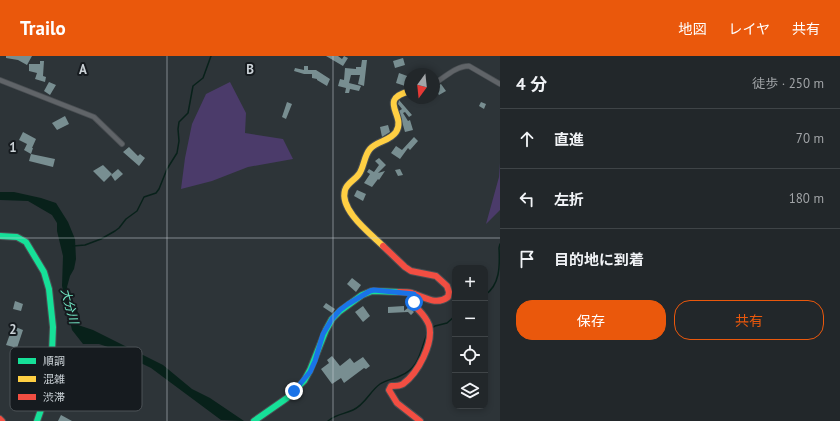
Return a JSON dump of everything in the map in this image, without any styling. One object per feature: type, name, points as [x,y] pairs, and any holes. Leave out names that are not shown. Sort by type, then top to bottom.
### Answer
[{"type":"main road","points":[[255,420],[288,396],[303,382],[315,361],[324,331],[336,314],[345,306],[372,290],[398,291],[414,294],[429,301],[438,302],[446,299],[450,292],[447,286],[436,276],[411,271],[405,267],[348,210],[344,197],[345,189],[359,175],[365,159],[371,149],[390,138],[397,130],[398,122],[394,112],[394,102],[398,95],[404,93]]},
{"type":"main road","points":[[0,236],[17,238],[26,242],[44,272],[49,289],[53,332],[52,347]]},
{"type":"main road","points":[[414,294],[414,305],[424,315],[429,327],[430,332],[427,350],[415,373],[403,384],[391,386],[388,390],[409,415],[420,421]]},
{"type":"main road","points":[[37,421],[41,411]]},
{"type":"street","points":[[440,80],[463,66],[469,66],[500,84]]},
{"type":"street","points":[[0,80],[94,117],[122,144]]},
{"type":"shaded area","points":[[230,82],[246,113],[245,133],[283,139],[293,159],[248,167],[212,181],[181,189],[185,158],[192,124],[206,94]]},
{"type":"shaded area","points":[[500,163],[500,210],[486,224],[499,177]]},
{"type":"water","name":"大分川","points":[[0,192],[14,192],[56,203],[68,222],[75,239],[76,259],[67,287],[80,317],[78,325],[93,330],[127,347],[108,347],[99,344],[83,344],[72,330],[62,286],[63,256],[57,231],[57,223],[52,215],[28,201],[0,200]]},
{"type":"water","points":[[142,354],[163,365],[192,389],[210,398],[244,421],[221,420],[151,368],[142,364]]},
{"type":"building","points":[[6,56],[32,56],[27,65],[18,60],[6,58]]},
{"type":"building","points":[[326,56],[338,56],[342,59],[344,56],[348,58],[343,66]]},
{"type":"building","points":[[403,58],[405,65],[395,68],[393,61]]},
{"type":"building","points":[[362,60],[367,60],[364,86],[358,84],[360,75],[351,75],[349,83],[361,86],[359,91],[350,89],[349,93],[345,93],[346,88],[338,86],[340,79],[344,80],[345,68],[356,69],[356,67],[361,67]]},
{"type":"building","points":[[40,61],[44,61],[43,76],[46,77],[45,82],[35,79],[37,73],[29,71],[29,64],[40,64]]},
{"type":"building","points":[[304,66],[308,66],[308,70],[316,70],[330,79],[327,86],[317,79],[312,78],[312,74],[304,74],[294,71],[295,68],[304,70]]},
{"type":"building","points":[[399,73],[404,75],[404,86],[396,83]]},
{"type":"building","points":[[49,82],[56,85],[50,95],[44,91]]},
{"type":"building","points":[[440,85],[446,91],[440,94]]},
{"type":"building","points":[[399,100],[412,115],[409,117],[405,112],[403,113],[408,121],[410,120],[413,130],[405,132],[399,111],[402,109],[398,104]]},
{"type":"building","points":[[287,102],[292,104],[286,119],[282,117]]},
{"type":"building","points":[[481,102],[486,104],[484,109],[479,106]]},
{"type":"building","points":[[65,116],[69,124],[57,130],[52,123]]},
{"type":"building","points":[[388,125],[390,132],[382,137],[380,127]]},
{"type":"building","points":[[23,132],[36,139],[31,154],[24,150],[27,144],[19,140]]},
{"type":"building","points":[[414,137],[418,141],[410,150],[408,148],[400,159],[391,153],[396,146],[402,150]]},
{"type":"building","points":[[129,147],[138,156],[140,154],[145,158],[139,166],[123,152]]},
{"type":"building","points":[[31,154],[55,159],[53,167],[29,161]]},
{"type":"building","points":[[379,158],[386,165],[378,173],[385,171],[372,187],[364,183],[370,174],[367,172],[369,169],[374,172],[379,165],[375,161]]},
{"type":"building","points":[[103,165],[112,174],[104,182],[93,171]]},
{"type":"building","points":[[118,169],[123,174],[115,181],[111,175]]},
{"type":"building","points":[[400,169],[403,175],[398,176],[395,170]]},
{"type":"building","points":[[357,190],[366,194],[363,201],[354,196]]},
{"type":"building","points":[[352,278],[361,285],[356,292],[347,284]]},
{"type":"building","points":[[15,301],[23,304],[21,311],[13,309]]},
{"type":"building","points":[[326,303],[335,309],[332,313],[323,307]]},
{"type":"building","points":[[363,306],[370,316],[363,322],[355,312]]},
{"type":"building","points":[[404,306],[404,311],[409,307],[414,312],[411,315],[408,312],[388,313],[388,307]]},
{"type":"building","points":[[13,326],[23,330],[17,347],[6,345]]},
{"type":"building","points":[[332,356],[340,366],[350,358],[354,363],[363,357],[370,366],[366,369],[364,368],[344,383],[341,378],[332,384],[321,369],[329,363],[327,360]]},
{"type":"building","points":[[61,415],[72,421],[58,421]]},
{"type":"waterway","points":[[73,246],[85,245],[101,239],[115,231],[126,219],[137,211],[144,197],[156,193],[159,189],[167,169],[177,153],[179,141],[179,122],[188,113],[193,86],[203,78],[211,56]]},
{"type":"waterway","points":[[488,293],[494,286],[498,274],[500,244]]},
{"type":"waterway","points":[[431,329],[435,326],[447,323],[452,319]]},
{"type":"waterway","points":[[328,421],[357,408],[380,384],[407,373],[415,364],[427,334]]},
{"type":"traffic: fast","points":[[0,236],[17,237],[26,242],[44,272],[49,289],[53,327],[52,347]]},
{"type":"traffic: fast","points":[[254,421],[287,398],[304,381],[326,330],[332,319],[340,311],[362,295],[372,291],[399,292]]},
{"type":"traffic: fast","points":[[37,421],[41,411]]},
{"type":"traffic: slow","points":[[383,246],[357,221],[351,213],[344,198],[345,190],[347,185],[359,174],[366,155],[370,149],[396,132],[398,120],[394,103],[395,99],[404,93]]},
{"type":"traffic: jam","points":[[383,246],[411,271],[436,276],[447,286],[449,292],[448,297],[439,301],[412,293],[399,292]]},
{"type":"traffic: jam","points":[[414,294],[414,305],[424,316],[429,325],[430,332],[427,349],[424,357],[409,379],[399,386],[391,386],[389,390],[397,403],[420,421]]},
{"type":"route","points":[[294,391],[310,372],[324,331],[336,314],[345,306],[374,290],[398,291],[414,294],[414,302]]}]
